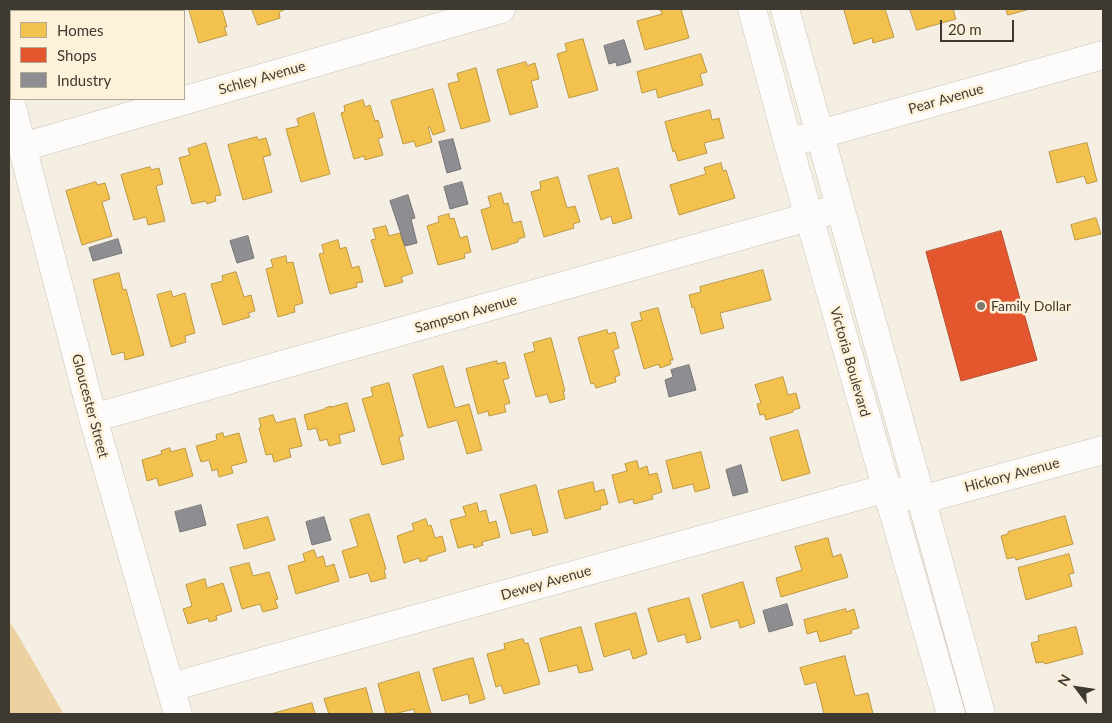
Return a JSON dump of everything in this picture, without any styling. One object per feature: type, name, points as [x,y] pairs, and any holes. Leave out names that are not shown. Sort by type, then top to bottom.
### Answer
[{"type":"street","name":"Schley Avenue","points":[[23,147],[501,9]]},
{"type":"street","name":"Victoria Boulevard","points":[[752,9],[788,143],[952,714]]},
{"type":"street","points":[[785,9],[981,714]]},
{"type":"street","name":"Pear Avenue","points":[[788,143],[1103,55]]},
{"type":"street","name":"Gloucester Street","points":[[10,100],[93,418],[178,714]]},
{"type":"street","name":"Sampson Avenue","points":[[93,418],[840,208]]},
{"type":"street","name":"Hickory Avenue","points":[[921,500],[1103,450]]},
{"type":"street","points":[[886,488],[921,500]]},
{"type":"street","name":"Dewey Avenue","points":[[171,687],[886,488]]},
{"type":"shaded area","points":[[9,620],[62,711],[63,714],[9,714]]},
{"type":"building: Homes","points":[[189,9],[222,9],[227,27],[224,27],[227,35],[199,43]]},
{"type":"building: Homes","points":[[252,9],[284,10],[279,12],[280,18],[258,25]]},
{"type":"building: Homes","points":[[660,9],[681,9],[689,38],[645,50],[637,21],[662,14]]},
{"type":"building: Homes","points":[[844,9],[885,9],[894,37],[873,43],[872,38],[854,44]]},
{"type":"building: Homes","points":[[910,9],[953,9],[956,19],[917,30]]},
{"type":"building: Homes","points":[[1006,9],[1030,9],[1008,15]]},
{"type":"building: Homes","points":[[583,39],[598,90],[569,98],[557,54],[567,51],[565,44]]},
{"type":"building: Homes","points":[[701,54],[707,72],[700,74],[703,85],[658,98],[656,89],[642,93],[637,72]]},
{"type":"building: Homes","points":[[526,62],[527,66],[535,63],[539,79],[531,81],[538,107],[510,115],[497,70]]},
{"type":"building: Homes","points":[[476,68],[490,121],[461,129],[448,84],[459,81],[457,74]]},
{"type":"building: Homes","points":[[433,89],[445,131],[433,135],[430,127],[428,127],[432,142],[416,147],[414,141],[403,144],[391,101]]},
{"type":"building: Homes","points":[[363,100],[365,107],[370,105],[375,121],[378,120],[383,137],[378,139],[383,155],[365,160],[364,156],[354,159],[341,113],[345,112],[344,106]]},
{"type":"building: Homes","points":[[710,110],[712,120],[719,118],[724,138],[704,143],[707,153],[678,161],[675,151],[673,152],[665,122]]},
{"type":"building: Homes","points":[[314,113],[330,174],[301,182],[286,129],[299,126],[297,119]]},
{"type":"building: Homes","points":[[257,137],[258,140],[266,138],[271,155],[263,157],[272,192],[243,200],[228,145]]},
{"type":"building: Homes","points":[[206,143],[221,195],[215,196],[216,201],[207,204],[206,201],[192,204],[179,158],[190,155],[188,149]]},
{"type":"building: Homes","points":[[1087,143],[1097,181],[1087,184],[1084,176],[1057,183],[1049,152]]},
{"type":"building: Homes","points":[[721,163],[723,171],[726,170],[735,198],[679,215],[670,185],[706,174],[704,168]]},
{"type":"building: Homes","points":[[150,167],[151,170],[159,168],[163,184],[156,186],[165,221],[148,225],[146,217],[134,220],[121,175]]},
{"type":"building: Homes","points":[[618,168],[632,218],[613,224],[611,216],[601,220],[588,176]]},
{"type":"building: Homes","points":[[558,177],[567,208],[575,206],[580,222],[573,224],[574,228],[544,237],[531,192],[541,189],[540,182]]},
{"type":"building: Homes","points":[[96,182],[97,185],[105,183],[110,199],[102,202],[112,236],[82,245],[66,191]]},
{"type":"building: Homes","points":[[501,193],[504,204],[508,203],[513,223],[521,221],[525,237],[518,239],[518,242],[492,250],[481,210],[491,207],[488,197]]},
{"type":"building: Homes","points":[[449,214],[450,219],[454,218],[460,238],[467,236],[471,252],[464,254],[465,258],[438,265],[427,226],[439,222],[438,217]]},
{"type":"building: Homes","points":[[1096,218],[1101,234],[1075,240],[1071,225]]},
{"type":"building: Homes","points":[[386,226],[389,236],[400,233],[413,273],[401,277],[403,282],[385,287],[371,240],[376,239],[373,229]]},
{"type":"building: Homes","points":[[338,240],[340,249],[346,247],[352,268],[359,266],[363,282],[356,283],[357,287],[330,294],[319,254],[324,253],[322,245]]},
{"type":"building: Homes","points":[[286,256],[287,263],[293,262],[303,303],[294,306],[295,312],[278,317],[266,269],[273,267],[271,260]]},
{"type":"building: Homes","points":[[763,270],[771,300],[720,313],[724,328],[701,334],[689,295],[701,292],[700,287]]},
{"type":"building: Homes","points":[[236,272],[244,297],[251,295],[255,311],[248,313],[250,317],[223,325],[211,284],[223,281],[222,276]]},
{"type":"building: Homes","points":[[119,273],[123,290],[126,289],[144,355],[125,360],[124,352],[112,355],[93,280]]},
{"type":"building: Homes","points":[[171,291],[173,297],[185,293],[195,333],[185,336],[186,342],[171,347],[157,295]]},
{"type":"building: Homes","points":[[658,308],[673,360],[670,360],[671,364],[660,368],[659,364],[644,369],[631,323],[642,320],[640,313]]},
{"type":"building: Homes","points":[[607,330],[608,334],[615,332],[619,348],[613,350],[620,375],[615,377],[616,382],[596,388],[594,383],[591,384],[578,338]]},
{"type":"building: Homes","points":[[551,338],[565,391],[563,391],[565,399],[550,403],[547,394],[536,397],[524,354],[535,351],[533,343]]},
{"type":"building: Homes","points":[[497,361],[497,364],[505,362],[509,378],[503,380],[510,403],[504,405],[506,412],[489,416],[488,411],[478,414],[466,369]]},
{"type":"building: Homes","points":[[443,366],[455,408],[469,404],[482,450],[467,454],[457,420],[428,428],[413,375]]},
{"type":"building: Homes","points":[[783,377],[788,395],[796,393],[800,408],[766,420],[764,414],[760,415],[757,404],[761,403],[755,385]]},
{"type":"building: Homes","points":[[389,383],[403,436],[399,437],[404,459],[382,465],[362,399],[373,396],[371,388]]},
{"type":"building: Homes","points":[[347,403],[355,431],[339,435],[341,443],[329,446],[327,439],[320,441],[316,428],[308,430],[304,415]]},
{"type":"building: Homes","points":[[273,415],[276,423],[295,418],[302,446],[289,449],[291,457],[274,462],[272,454],[266,455],[259,428],[261,427],[259,419]]},
{"type":"building: Homes","points":[[798,430],[810,473],[782,481],[770,438]]},
{"type":"building: Homes","points":[[223,433],[224,437],[239,433],[247,462],[231,466],[233,473],[219,477],[217,469],[212,471],[209,460],[201,462],[196,446],[217,440],[216,435]]},
{"type":"building: Homes","points":[[170,448],[171,452],[185,448],[193,476],[159,486],[157,478],[147,481],[142,460],[162,454],[161,451]]},
{"type":"building: Homes","points":[[701,452],[710,488],[695,492],[693,484],[673,489],[666,461]]},
{"type":"building: Homes","points":[[637,461],[639,469],[647,466],[649,475],[657,473],[662,492],[652,495],[653,499],[634,504],[633,499],[619,503],[612,475],[627,471],[625,464]]},
{"type":"building: Homes","points":[[593,482],[595,492],[604,489],[608,504],[600,506],[601,509],[565,519],[558,491]]},
{"type":"building: Homes","points":[[536,485],[548,532],[533,536],[531,529],[511,534],[500,495]]},
{"type":"building: Homes","points":[[477,503],[479,512],[486,510],[489,523],[496,521],[500,537],[482,542],[483,545],[474,548],[473,544],[458,548],[450,520],[466,516],[463,507]]},
{"type":"building: Homes","points":[[369,514],[386,569],[384,570],[386,578],[371,582],[368,573],[350,578],[342,551],[358,546],[350,520]]},
{"type":"building: Homes","points":[[1065,516],[1073,544],[1016,560],[1015,557],[1007,559],[1001,536],[1008,534],[1008,532]]},
{"type":"building: Homes","points":[[268,517],[275,540],[244,549],[237,525]]},
{"type":"building: Homes","points":[[426,519],[428,526],[431,525],[435,538],[442,536],[446,551],[427,557],[427,560],[420,562],[419,558],[404,563],[397,536],[414,530],[412,524]]},
{"type":"building: Homes","points":[[828,538],[833,557],[841,554],[848,577],[781,597],[776,578],[802,570],[795,547]]},
{"type":"building: Homes","points":[[314,550],[317,558],[323,556],[326,567],[334,564],[339,581],[296,594],[288,566],[305,561],[303,554]]},
{"type":"building: Homes","points":[[1069,554],[1074,573],[1069,574],[1072,586],[1026,600],[1018,568]]},
{"type":"building: Homes","points":[[249,563],[253,576],[269,572],[278,599],[275,600],[278,608],[263,612],[260,604],[242,609],[230,568]]},
{"type":"building: Homes","points":[[205,579],[207,588],[223,583],[232,611],[216,616],[217,620],[209,622],[208,618],[188,624],[183,609],[192,606],[186,585]]},
{"type":"building: Homes","points":[[743,582],[755,623],[740,628],[738,620],[711,628],[702,595]]},
{"type":"building: Homes","points":[[689,598],[701,639],[687,643],[685,634],[658,642],[648,609]]},
{"type":"building: Homes","points":[[846,609],[846,612],[854,609],[859,628],[851,630],[852,633],[820,642],[817,631],[807,634],[804,620]]},
{"type":"building: Homes","points":[[636,613],[647,654],[633,659],[630,649],[604,657],[595,624]]},
{"type":"building: Homes","points":[[581,627],[593,670],[579,673],[577,665],[549,672],[540,639]]},
{"type":"building: Homes","points":[[1076,627],[1083,654],[1045,664],[1044,662],[1036,663],[1031,643],[1039,641],[1038,636]]},
{"type":"building: Homes","points":[[523,639],[525,644],[528,643],[540,684],[504,694],[501,685],[496,687],[487,654],[505,649],[504,644]]},
{"type":"building: Homes","points":[[845,656],[855,696],[868,693],[873,714],[824,714],[816,682],[805,685],[800,668]]},
{"type":"building: Homes","points":[[473,658],[485,699],[470,704],[468,694],[442,701],[433,669]]},
{"type":"building: Homes","points":[[419,672],[431,714],[415,714],[414,709],[386,714],[378,684]]},
{"type":"building: Homes","points":[[366,688],[373,714],[329,714],[324,699]]},
{"type":"building: Homes","points":[[312,703],[315,714],[271,714]]},
{"type":"building: Shops","name":"Family Dollar","points":[[1001,231],[1037,360],[961,381],[926,252]]},
{"type":"building: Industry","points":[[12,9],[42,10],[12,10]]},
{"type":"building: Industry","points":[[624,40],[631,62],[617,66],[616,62],[609,64],[604,46]]},
{"type":"building: Industry","points":[[453,139],[461,169],[447,173],[439,142]]},
{"type":"building: Industry","points":[[462,182],[468,204],[450,209],[444,187]]},
{"type":"building: Industry","points":[[408,195],[415,218],[411,219],[417,243],[405,246],[390,201]]},
{"type":"building: Industry","points":[[248,236],[254,258],[237,263],[230,241]]},
{"type":"building: Industry","points":[[118,239],[122,253],[93,261],[89,248]]},
{"type":"building: Industry","points":[[689,365],[696,390],[669,397],[665,380],[673,377],[671,370]]},
{"type":"building: Industry","points":[[741,465],[748,492],[733,496],[726,470]]},
{"type":"building: Industry","points":[[201,505],[206,525],[180,532],[175,512]]},
{"type":"building: Industry","points":[[324,517],[331,540],[312,545],[306,522]]},
{"type":"building: Industry","points":[[787,604],[793,625],[769,632],[763,611]]},
{"type":"place","name":"Family Dollar","points":[[981,306]]}]
